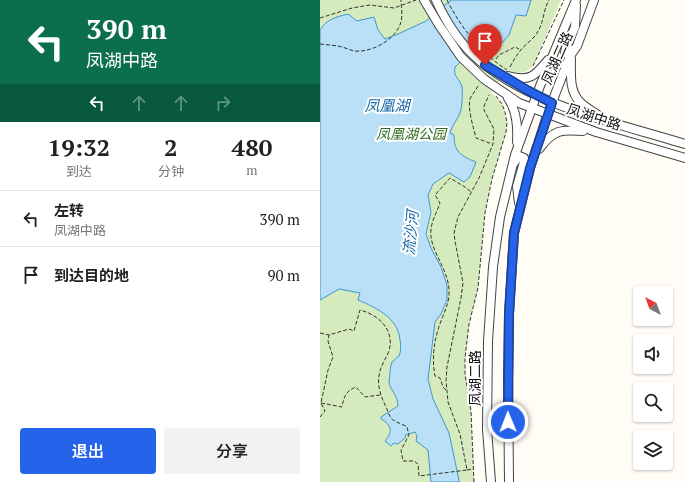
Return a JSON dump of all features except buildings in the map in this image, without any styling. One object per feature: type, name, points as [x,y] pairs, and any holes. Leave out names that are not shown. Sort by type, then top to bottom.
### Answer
[{"type":"street","name":"凤湖中路","points":[[424,0],[453,47],[473,69],[494,87],[519,104],[596,132],[685,158]]},
{"type":"street","name":"凤湖中路","points":[[436,0],[455,33],[480,61],[536,96],[552,103],[685,144]]},
{"type":"street","points":[[576,0],[575,27],[565,53],[567,54],[572,52],[577,46]]},
{"type":"street","name":"凤湖二路","points":[[490,482],[487,430],[488,341],[496,241],[503,202],[515,156],[536,96],[576,0]]},
{"type":"street","name":"凤湖二路","points":[[509,482],[509,314],[514,233],[534,156],[552,103],[570,56],[577,46],[594,0]]},
{"type":"street","points":[[498,73],[517,79],[528,78],[536,74],[555,51]]},
{"type":"street","points":[[570,56],[571,84],[576,98],[581,103],[609,121],[607,135]]},
{"type":"street","points":[[494,87],[509,100],[516,116],[518,134],[515,156]]},
{"type":"street","points":[[534,156],[545,141],[555,132],[568,130],[596,132]]},
{"type":"street","points":[[512,166],[520,156],[524,158],[517,186],[520,210]]},
{"type":"path","points":[[320,44],[353,51],[362,51],[377,46],[388,40],[398,29],[401,23],[401,0]]},
{"type":"path","points":[[320,18],[352,8],[370,5],[394,8],[416,0]]},
{"type":"path","points":[[447,0],[463,27],[484,52],[495,62],[508,70]]},
{"type":"path","points":[[510,67],[520,50],[541,27],[545,6],[548,0]]},
{"type":"path","points":[[529,70],[534,64],[564,0]]},
{"type":"path","points":[[496,59],[499,55],[515,47],[520,50]]},
{"type":"path","points":[[478,86],[474,95],[471,97],[470,104],[476,138],[493,144]]},
{"type":"path","points":[[466,470],[460,434],[448,402],[447,391],[447,367],[462,298],[463,283],[454,241],[454,234],[458,217],[483,170],[493,144],[494,129],[484,110],[488,95]]},
{"type":"path","points":[[474,482],[471,411],[465,374],[465,358],[469,324],[478,288],[485,212],[492,179],[506,132],[507,123],[505,112],[502,104],[496,96]]},
{"type":"path","points":[[447,391],[443,387],[440,378],[435,376],[432,363],[438,332],[449,303],[450,291],[447,278],[431,240],[432,222],[440,203],[435,195],[450,178],[465,187],[471,193]]},
{"type":"path","points":[[320,333],[329,335],[349,329],[354,331],[360,310],[370,313],[382,323],[387,329],[389,350],[380,370],[378,385],[392,418],[407,426],[409,435],[401,450],[404,461],[414,461],[418,464],[419,476],[473,469]]},
{"type":"path","points":[[320,417],[325,411],[320,403],[328,370],[333,357],[328,341],[329,335]]},
{"type":"path","points":[[320,403],[342,407],[344,398],[348,391],[356,387],[365,397],[381,395]]},
{"type":"green space","name":"凤凰湖公园","points":[[320,0],[561,0],[534,64],[522,73],[515,73],[507,70],[491,92],[502,104],[507,123],[485,212],[478,288],[469,324],[465,358],[465,374],[471,411],[474,482],[320,482]]},
{"type":"water","name":"凤凰湖","points":[[451,0],[531,0],[526,16],[516,15],[509,35],[501,44],[483,41],[455,67],[455,74],[462,87],[462,100],[460,113],[450,133],[454,135],[455,146],[459,153],[476,162],[470,177],[464,182],[449,173],[433,184],[428,195],[431,212],[426,234],[431,248],[441,267],[447,285],[447,300],[441,314],[435,322],[428,379],[433,399],[449,433],[459,480],[459,482],[431,482],[428,450],[416,441],[417,436],[415,432],[405,435],[406,437],[398,444],[394,443],[391,446],[385,441],[388,438],[390,429],[381,417],[398,406],[397,399],[389,384],[391,364],[399,356],[400,350],[398,332],[395,326],[391,320],[379,310],[358,300],[360,293],[339,289],[320,300],[320,30],[329,21],[336,17],[348,14],[357,21],[374,17],[378,30],[385,39],[426,21]]},
{"type":"route","points":[[485,65],[536,96],[552,103],[530,168],[514,233],[510,280],[508,422]]},
{"type":"water label","name":"流沙河","points":[[411,233]]}]
